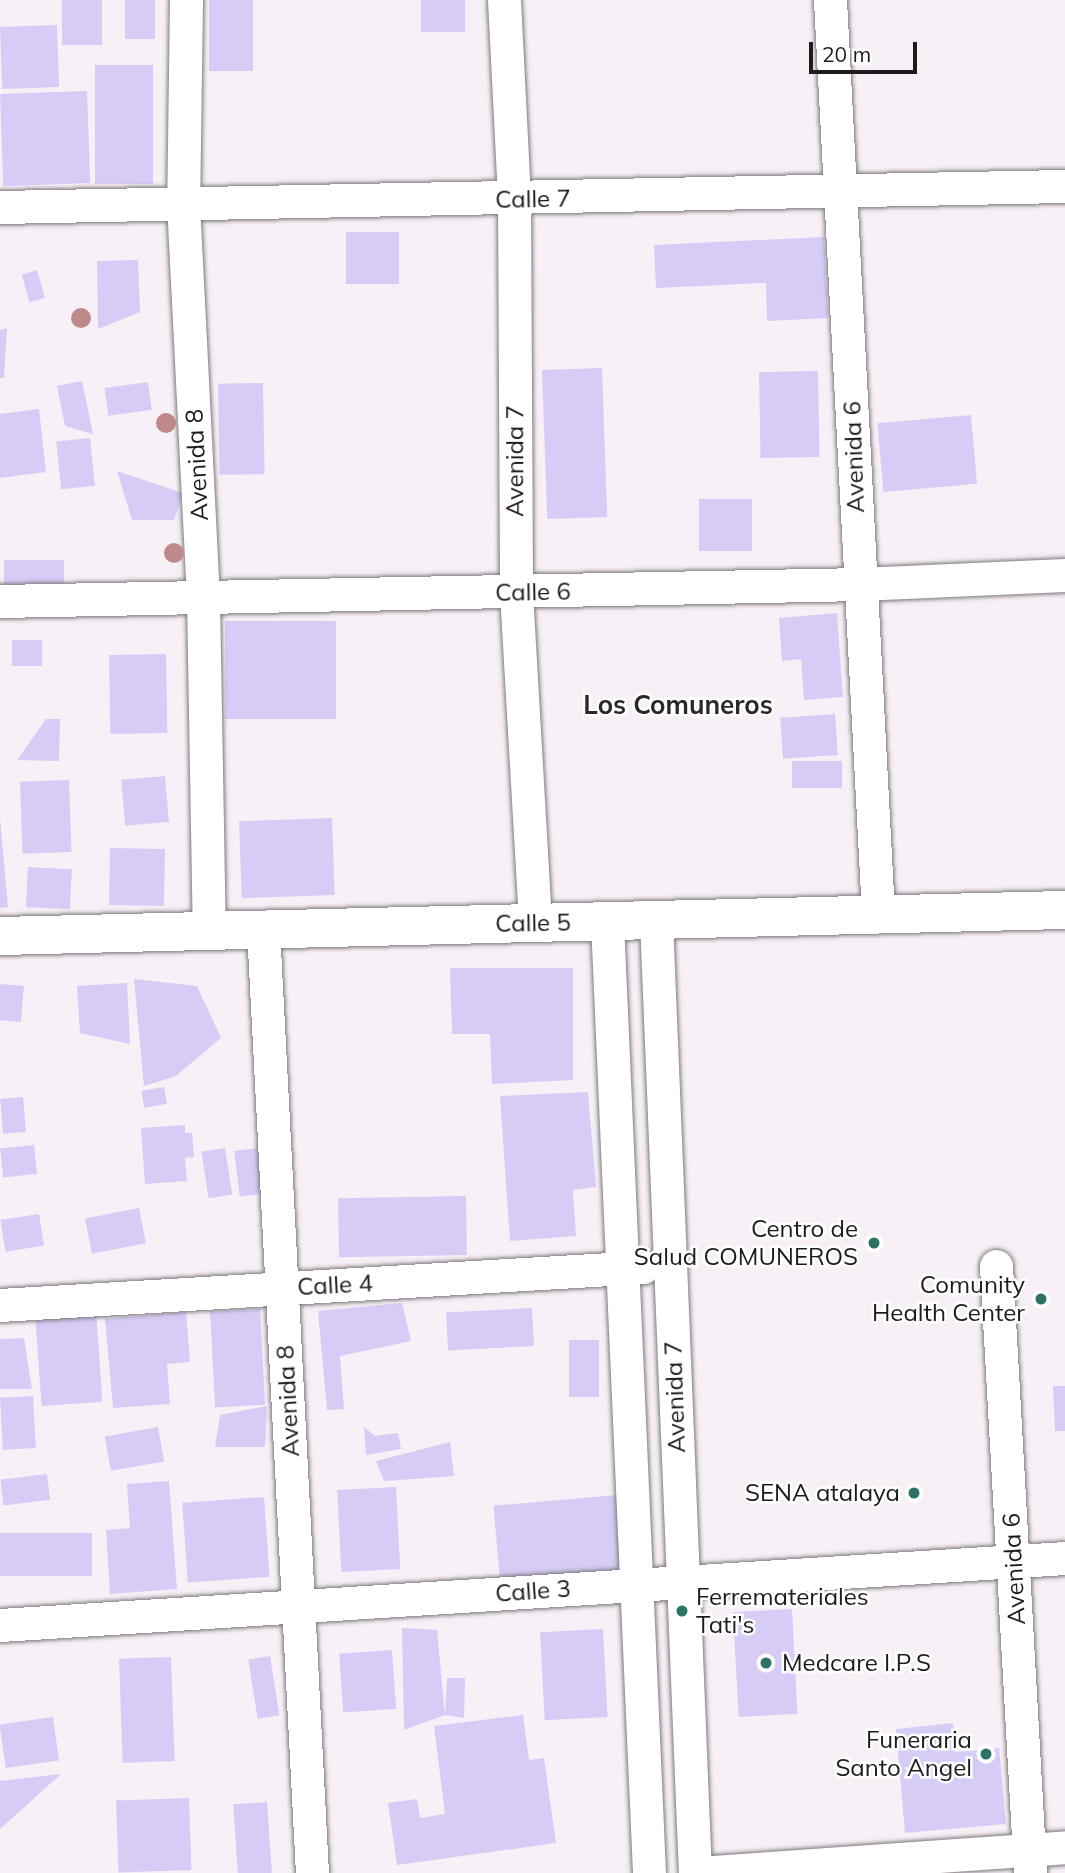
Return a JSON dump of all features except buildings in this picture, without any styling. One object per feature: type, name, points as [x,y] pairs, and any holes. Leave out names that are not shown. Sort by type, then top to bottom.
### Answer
[{"type":"street","name":"Avenida 8","points":[[186,0],[183,203],[203,598],[209,930]]},
{"type":"street","name":"Avenida 7","points":[[504,0],[514,199],[516,592],[535,922]]},
{"type":"street","name":"Avenida 6","points":[[830,0],[844,192],[859,584],[878,914]]},
{"type":"street","name":"Calle 7","points":[[0,207],[514,199],[1065,186]]},
{"type":"street","name":"Calle 6","points":[[0,601],[859,584],[1065,575]]},
{"type":"street","name":"Calle 5","points":[[0,936],[1065,910]]},
{"type":"street","name":"Avenida 7","points":[[656,920],[696,1873]]},
{"type":"street","name":"Avenida 7","points":[[607,922],[649,1873]]},
{"type":"street","name":"Avenida 8","points":[[263,929],[312,1873]]},
{"type":"street","name":"Calle 4","points":[[0,1305],[670,1265]]},
{"type":"street","name":"Avenida 6","points":[[996,1266],[1029,1861]]},
{"type":"street","name":"Calle 3","points":[[0,1625],[1065,1558]]},
{"type":"street","points":[[696,1873],[1029,1861],[1065,1847]]},
{"type":"place","name":"Centro de Salud COMUNEROS","points":[[874,1243]]},
{"type":"place","name":"Comunity Health Center","points":[[1041,1299]]},
{"type":"place","name":"SENA atalaya","points":[[914,1493]]},
{"type":"place","name":"Ferremateriales Tati's","points":[[682,1611]]},
{"type":"place","name":"Medcare I.P.S","points":[[766,1663]]},
{"type":"place","name":"Funeraria Santo Angel","points":[[986,1754]]},
{"type":"district","name":"Los Comuneros","points":[[678,705]]}]
